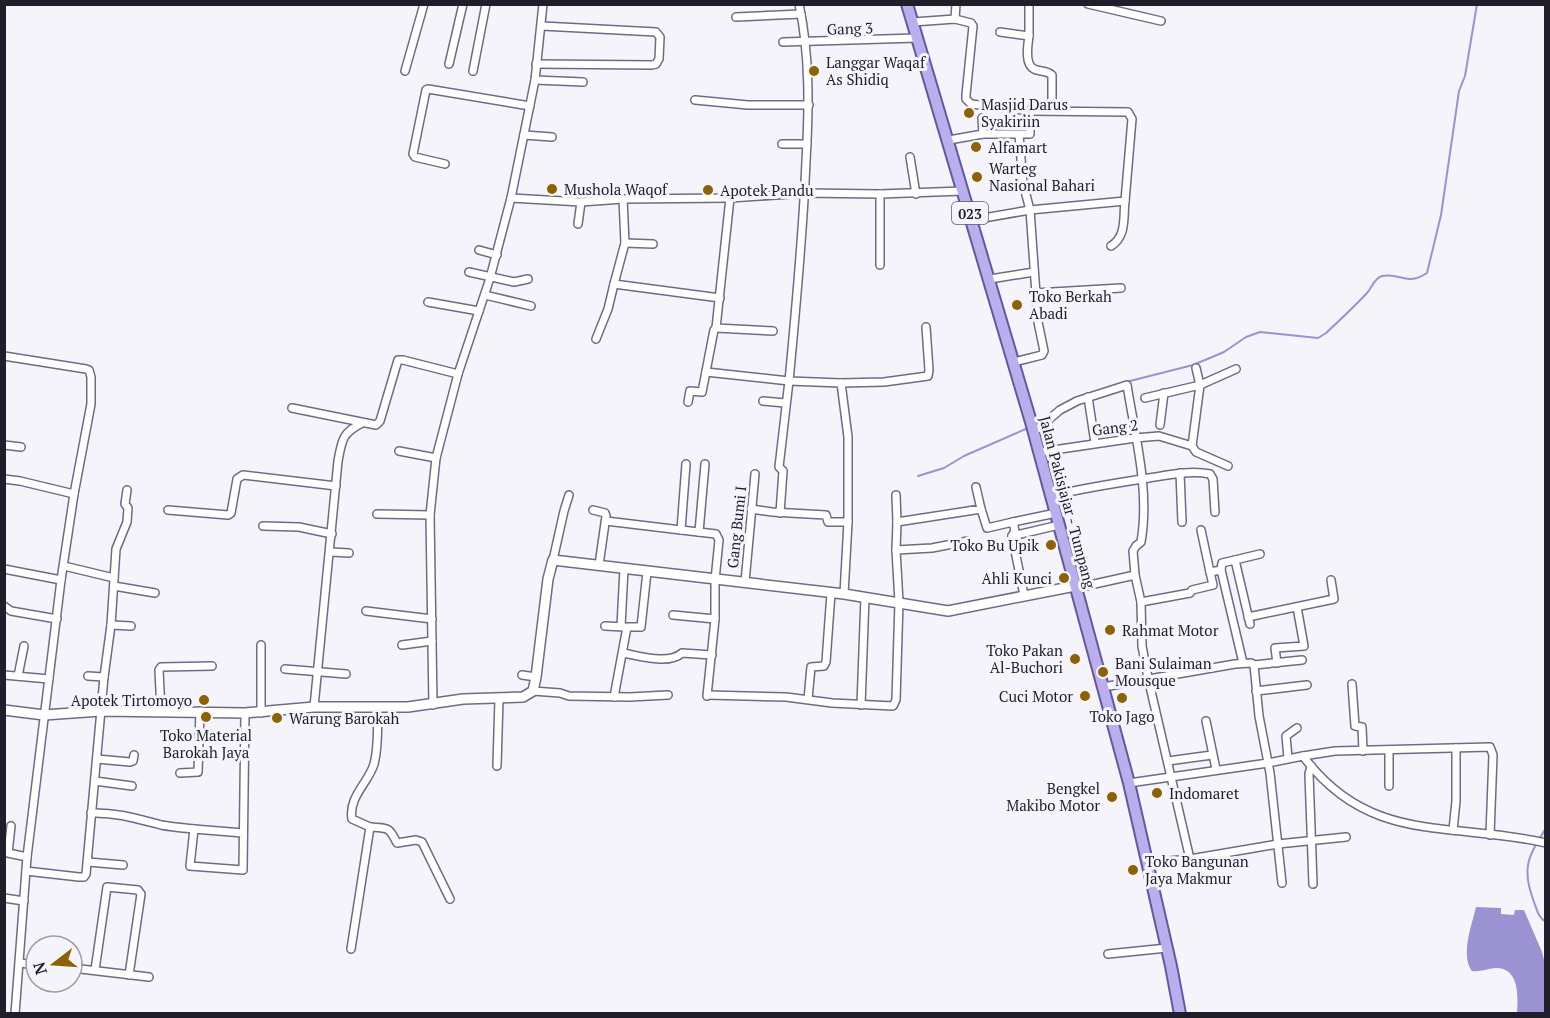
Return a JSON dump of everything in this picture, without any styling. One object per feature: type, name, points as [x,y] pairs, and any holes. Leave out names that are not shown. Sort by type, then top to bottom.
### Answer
[{"type":"main road","name":"Jalan Pakisjajar - Tumpang","points":[[907,4],[1040,452],[1130,783],[1180,1014]]},
{"type":"street","points":[[405,71],[424,4]]},
{"type":"street","points":[[449,64],[463,4]]},
{"type":"street","points":[[473,71],[486,4]]},
{"type":"street","points":[[432,703],[430,515],[436,458],[458,374],[485,295],[511,198],[535,80],[543,4]]},
{"type":"street","points":[[780,513],[783,471],[779,467],[789,381],[807,144],[805,43],[800,4]]},
{"type":"street","points":[[955,19],[956,4]]},
{"type":"street","points":[[1029,4],[1029,65],[1052,75],[1052,110]]},
{"type":"street","points":[[1088,4],[1161,21]]},
{"type":"street","points":[[736,17],[801,14]]},
{"type":"street","points":[[913,22],[955,19],[969,22],[973,26],[968,60],[966,95],[968,103],[1030,111],[1128,112],[1131,115],[1123,232],[1117,242],[1111,246]]},
{"type":"street","points":[[536,64],[654,65],[659,59],[660,37],[656,32],[542,26]]},
{"type":"street","points":[[1000,32],[1029,36]]},
{"type":"street","name":"Gang 3","points":[[783,42],[917,38]]},
{"type":"street","points":[[535,80],[583,82]]},
{"type":"street","points":[[445,164],[420,159],[413,154],[428,88],[530,106]]},
{"type":"street","points":[[694,100],[748,105],[808,105]]},
{"type":"street","points":[[949,140],[983,134],[1019,135],[1031,132],[1030,111]]},
{"type":"street","points":[[982,118],[983,134]]},
{"type":"street","points":[[524,135],[552,137]]},
{"type":"street","points":[[1014,362],[1042,355],[1044,352],[1038,322],[1030,210],[1022,176],[1019,135]]},
{"type":"street","points":[[782,144],[807,144]]},
{"type":"street","points":[[910,157],[916,194]]},
{"type":"street","points":[[511,198],[581,202],[623,199],[730,198],[805,193],[916,194],[963,190]]},
{"type":"street","points":[[880,194],[880,265]]},
{"type":"street","points":[[688,402],[690,391],[702,392],[716,327],[730,198]]},
{"type":"street","points":[[596,339],[608,309],[625,243],[623,199]]},
{"type":"street","points":[[972,220],[1030,210],[1125,201]]},
{"type":"street","points":[[579,224],[581,202]]},
{"type":"street","points":[[625,243],[653,244]]},
{"type":"street","points":[[479,250],[496,255]]},
{"type":"street","points":[[469,272],[517,282],[528,279]]},
{"type":"street","points":[[990,279],[1034,272]]},
{"type":"street","points":[[614,284],[720,298]]},
{"type":"street","points":[[1035,293],[1121,288]]},
{"type":"street","points":[[485,295],[531,306]]},
{"type":"street","points":[[428,302],[479,311]]},
{"type":"street","points":[[716,327],[773,331]]},
{"type":"street","points":[[706,372],[789,381],[841,383],[884,382],[928,376],[926,327]]},
{"type":"street","points":[[4,356],[89,370],[91,377],[91,404],[61,580],[27,857],[15,1014]]},
{"type":"street","points":[[292,408],[376,424],[380,421],[398,360],[458,374]]},
{"type":"street","points":[[1192,446],[1200,385],[1196,368]]},
{"type":"street","points":[[1145,398],[1200,385],[1236,369]]},
{"type":"street","points":[[841,383],[848,437],[848,522],[844,594]]},
{"type":"street","points":[[1033,429],[1060,410],[1088,397],[1127,385],[1144,502],[1141,542],[1133,551],[1141,602],[1142,646],[1190,860]]},
{"type":"street","points":[[1160,425],[1164,393]]},
{"type":"street","points":[[1088,397],[1095,443]]},
{"type":"street","points":[[763,401],[785,403]]},
{"type":"street","points":[[314,707],[331,552],[338,461],[342,440],[346,434],[362,423]]},
{"type":"street","name":"Gang 2","points":[[1040,452],[1095,443],[1164,436],[1192,446],[1196,452],[1228,466]]},
{"type":"street","points":[[4,445],[21,447]]},
{"type":"street","points":[[399,451],[436,458]]},
{"type":"street","points":[[681,530],[686,464]]},
{"type":"street","points":[[699,532],[705,464]]},
{"type":"street","points":[[1180,473],[1182,522]]},
{"type":"street","points":[[1051,496],[1080,488],[1180,473],[1210,474],[1213,478],[1215,512]]},
{"type":"street","name":"Gang Bumi I","points":[[745,582],[755,474]]},
{"type":"street","points":[[168,510],[228,515],[232,509],[237,479],[243,475],[336,486]]},
{"type":"street","points":[[4,479],[74,494]]},
{"type":"street","points":[[976,487],[987,528],[1056,513]]},
{"type":"street","points":[[26,871],[84,877],[88,862],[116,549],[127,522],[128,508],[125,504],[127,490]]},
{"type":"street","points":[[533,691],[548,579],[569,495]]},
{"type":"street","points":[[606,521],[714,533],[718,536],[715,619],[708,696],[808,699],[888,707],[895,704],[899,603],[896,495]]},
{"type":"street","points":[[751,509],[826,515],[828,522],[848,522]]},
{"type":"street","points":[[897,522],[981,509]]},
{"type":"street","points":[[593,510],[605,513],[606,521],[599,565]]},
{"type":"street","points":[[377,514],[430,515]]},
{"type":"street","points":[[1013,522],[1012,536],[1024,595]]},
{"type":"street","points":[[1012,536],[1059,525]]},
{"type":"street","points":[[263,526],[299,527],[332,534]]},
{"type":"street","points":[[1141,602],[1213,585],[1201,530]]},
{"type":"street","points":[[896,550],[932,548],[968,541]]},
{"type":"street","points":[[331,552],[349,553]]},
{"type":"street","points":[[1243,663],[1221,570],[1222,563],[1260,554]]},
{"type":"street","points":[[553,560],[844,594],[948,611],[1135,575]]},
{"type":"street","points":[[1235,560],[1249,620],[1334,598],[1330,580]]},
{"type":"street","points":[[64,566],[114,583],[155,593]]},
{"type":"street","points":[[4,569],[61,580]]},
{"type":"street","points":[[614,697],[623,653],[624,569]]},
{"type":"street","points":[[1210,572],[1221,570]]},
{"type":"street","points":[[605,626],[641,627],[647,572]]},
{"type":"street","points":[[808,699],[811,667],[824,666],[826,662],[831,593]]},
{"type":"street","points":[[861,705],[865,597]]},
{"type":"street","points":[[4,606],[11,611],[57,619]]},
{"type":"street","points":[[1277,663],[1275,648],[1304,646],[1297,607]]},
{"type":"street","points":[[366,611],[432,619]]},
{"type":"street","points":[[673,615],[715,619]]},
{"type":"street","points":[[111,625],[131,626]]},
{"type":"street","points":[[402,645],[432,641]]},
{"type":"street","points":[[261,645],[261,713]]},
{"type":"street","points":[[18,676],[24,646]]},
{"type":"street","points":[[623,653],[674,659],[682,653],[712,655]]},
{"type":"street","points":[[1103,687],[1243,663],[1254,665],[1302,660]]},
{"type":"street","points":[[1254,665],[1282,884]]},
{"type":"street","points":[[161,711],[159,670],[161,667],[212,666]]},
{"type":"street","points":[[285,669],[346,674]]},
{"type":"street","points":[[4,675],[49,679]]},
{"type":"street","points":[[522,675],[536,677]]},
{"type":"street","points":[[88,676],[104,677]]},
{"type":"street","points":[[1352,684],[1354,726],[1362,727],[1363,751]]},
{"type":"street","points":[[1256,691],[1307,685]]},
{"type":"street","points":[[4,710],[44,715],[101,711],[261,713],[314,707],[408,708],[463,699],[524,697],[533,691],[569,696],[668,695]]},
{"type":"street","points":[[497,766],[499,699]]},
{"type":"street","points":[[378,707],[374,765],[357,793],[351,810],[352,819],[370,827],[388,828],[392,831],[397,843],[416,840],[422,842],[450,898]]},
{"type":"street","points":[[180,773],[196,773],[198,770],[200,711]]},
{"type":"street","points":[[194,829],[190,866],[243,870],[244,713]]},
{"type":"street","points":[[1206,722],[1216,769]]},
{"type":"street","points":[[1288,758],[1286,736],[1297,728]]},
{"type":"street","points":[[1130,783],[1171,775],[1268,763],[1320,752],[1487,747],[1493,751],[1490,835]]},
{"type":"street","points":[[1453,830],[1456,801],[1456,748]]},
{"type":"street","points":[[1389,750],[1389,786]]},
{"type":"street","points":[[97,759],[130,762],[133,761],[134,755]]},
{"type":"street","points":[[1168,761],[1212,755]]},
{"type":"street","points":[[1303,756],[1333,789],[1359,807],[1374,814],[1416,825],[1540,841]]},
{"type":"street","points":[[1311,766],[1309,774],[1313,884]]},
{"type":"street","points":[[94,781],[132,786]]},
{"type":"street","points":[[92,813],[131,816],[162,825],[243,833]]},
{"type":"street","points":[[11,826],[8,853],[27,857]]},
{"type":"street","points":[[351,949],[370,827]]},
{"type":"street","points":[[1148,863],[1190,860],[1278,844],[1346,837]]},
{"type":"street","points":[[88,862],[123,866]]},
{"type":"street","points":[[94,970],[107,887],[138,890],[141,894],[129,975]]},
{"type":"street","points":[[4,898],[24,901]]},
{"type":"street","points":[[1108,954],[1167,948]]},
{"type":"street","points":[[20,963],[24,964]]},
{"type":"street","points":[[84,969],[149,977]]},
{"type":"shaded area","points":[[1476,907],[1501,908],[1501,914],[1514,915],[1515,910],[1524,910],[1545,964],[1545,1013],[1517,1013],[1516,984],[1509,972],[1495,968],[1472,971],[1467,957],[1467,948]]},
{"type":"waterway","points":[[1126,382],[1193,365],[1224,352],[1246,337],[1260,332],[1318,338],[1352,308],[1379,277],[1388,275],[1413,279],[1427,273],[1441,215],[1459,91],[1465,76],[1477,4]]},
{"type":"waterway","points":[[1077,398],[1120,384]]},
{"type":"waterway","points":[[918,476],[944,468],[964,456],[1028,428]]},
{"type":"waterway","points":[[1546,828],[1531,855],[1527,871],[1537,911],[1546,922]]},
{"type":"place","name":"Langgar Waqaf As Shidiq","points":[[814,71]]},
{"type":"place","name":"Masjid Darus Syakiriin","points":[[969,113]]},
{"type":"place","name":"Alfamart","points":[[976,147]]},
{"type":"place","name":"Warteg Nasional Bahari","points":[[977,177]]},
{"type":"place","name":"Mushola Waqof","points":[[552,189]]},
{"type":"place","name":"Apotek Pandu","points":[[708,190]]},
{"type":"place","name":"Toko Berkah Abadi","points":[[1017,305]]},
{"type":"place","name":"Toko Bu Upik","points":[[1051,545]]},
{"type":"place","name":"Ahli Kunci","points":[[1064,578]]},
{"type":"place","name":"Rahmat Motor","points":[[1110,630]]},
{"type":"place","name":"Toko Pakan Al-Buchori","points":[[1075,659]]},
{"type":"place","name":"Bani Sulaiman Mousque","points":[[1103,672]]},
{"type":"place","name":"Cuci Motor","points":[[1085,696]]},
{"type":"place","name":"Toko Jago","points":[[1122,698]]},
{"type":"place","name":"Apotek Tirtomoyo","points":[[204,700]]},
{"type":"place","name":"Toko Material Barokah Jaya","points":[[206,717]]},
{"type":"place","name":"Warung Barokah","points":[[277,718]]},
{"type":"place","name":"Indomaret","points":[[1157,793]]},
{"type":"place","name":"Bengkel Makibo Motor","points":[[1112,797]]},
{"type":"place","name":"Toko Bangunan Jaya Makmur","points":[[1133,870]]}]
